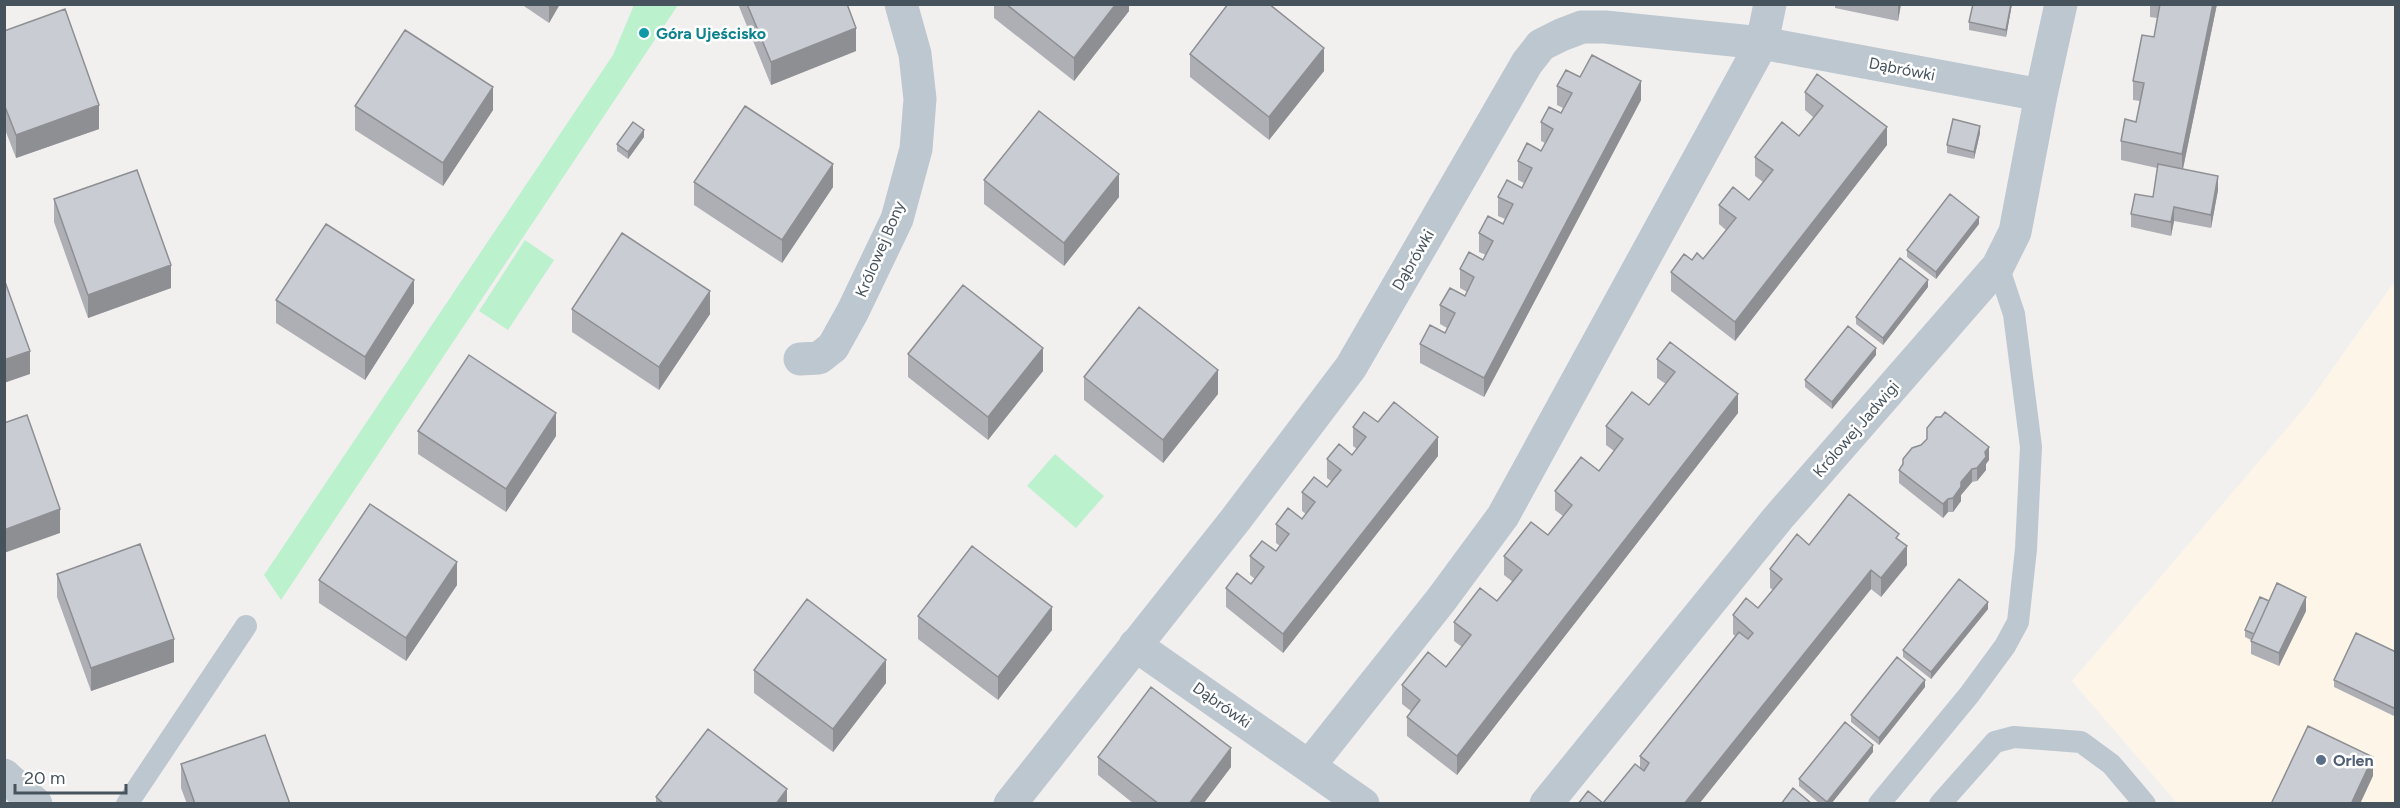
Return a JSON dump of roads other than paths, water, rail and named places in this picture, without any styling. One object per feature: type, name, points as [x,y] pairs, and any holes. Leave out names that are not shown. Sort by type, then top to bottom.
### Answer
[{"type":"street","name":"Królowej Bony","points":[[800,359],[819,358],[833,347],[892,229],[902,199],[916,149],[920,99],[915,54],[901,4]]},
{"type":"street","points":[[1309,766],[1441,600],[1503,516],[1762,43],[1770,4]]},
{"type":"street","name":"Królowej Jadwigi","points":[[1546,804],[1778,518],[1998,266],[2015,232],[2061,4]]},
{"type":"street","name":"Dąbrówki","points":[[1010,804],[1236,519],[1351,367],[1527,63],[1541,45],[1582,27],[1672,33],[1762,43],[2041,95]]},
{"type":"street","name":"Dąbrówki","points":[[1135,645],[1363,804]]},
{"type":"street","points":[[4,775],[36,804]]},
{"type":"lane","points":[[1879,804],[1970,695],[2005,646],[2018,622],[2026,549],[2031,447],[2014,314],[1998,266]]},
{"type":"lane","points":[[127,804],[246,626]]},
{"type":"lane","points":[[1940,804],[1995,742],[2014,736],[2081,741],[2111,764],[2145,804]]},
{"type":"place","name":"Góra Ujeścisko","points":[[644,33]]},
{"type":"place","name":"Orlen","points":[[2321,760]]}]
